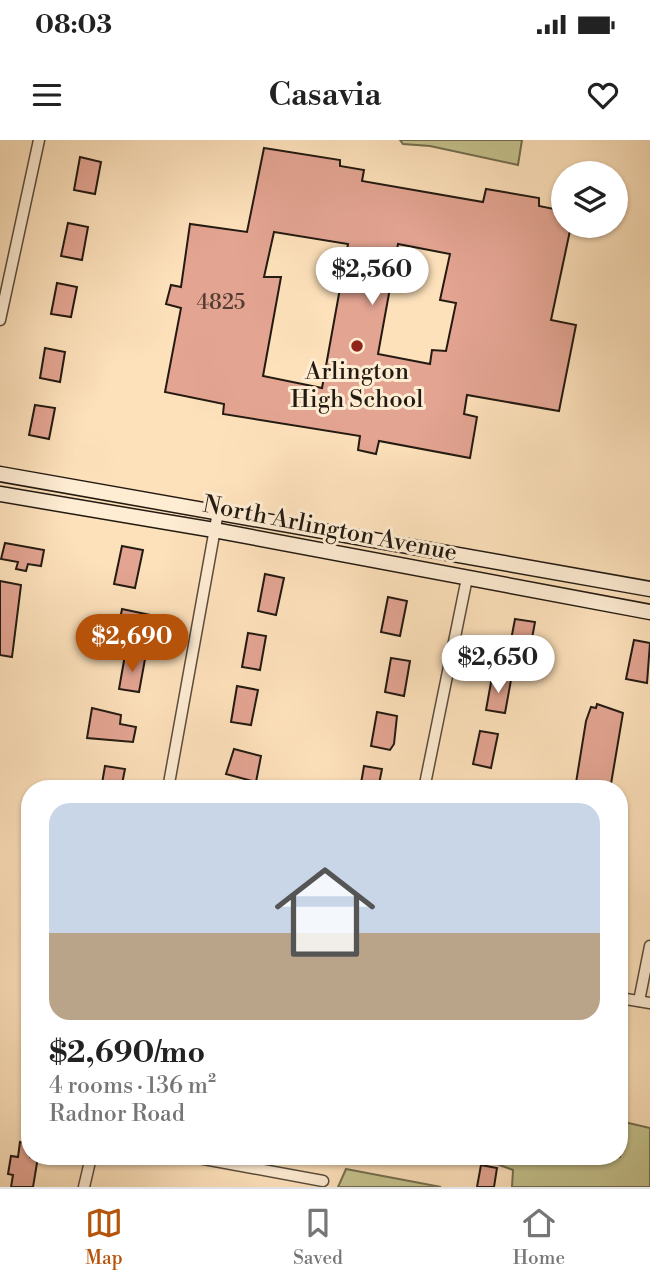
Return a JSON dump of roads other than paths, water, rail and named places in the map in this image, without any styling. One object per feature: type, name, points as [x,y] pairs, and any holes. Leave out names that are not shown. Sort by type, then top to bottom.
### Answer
[{"type":"main road","name":"North Arlington Avenue","points":[[0,474],[650,589]]},
{"type":"main road","name":"North Arlington Avenue","points":[[0,494],[214,530],[650,612]]},
{"type":"street","points":[[0,320],[39,140]]},
{"type":"street","points":[[171,780],[218,512]]},
{"type":"street","points":[[426,780],[467,578]]},
{"type":"street","points":[[645,1002],[650,946]]},
{"type":"street","points":[[84,1187],[89,1165]]},
{"type":"street","points":[[236,1165],[323,1181]]},
{"type":"place","name":"Arlington High School","points":[[357,346]]}]
